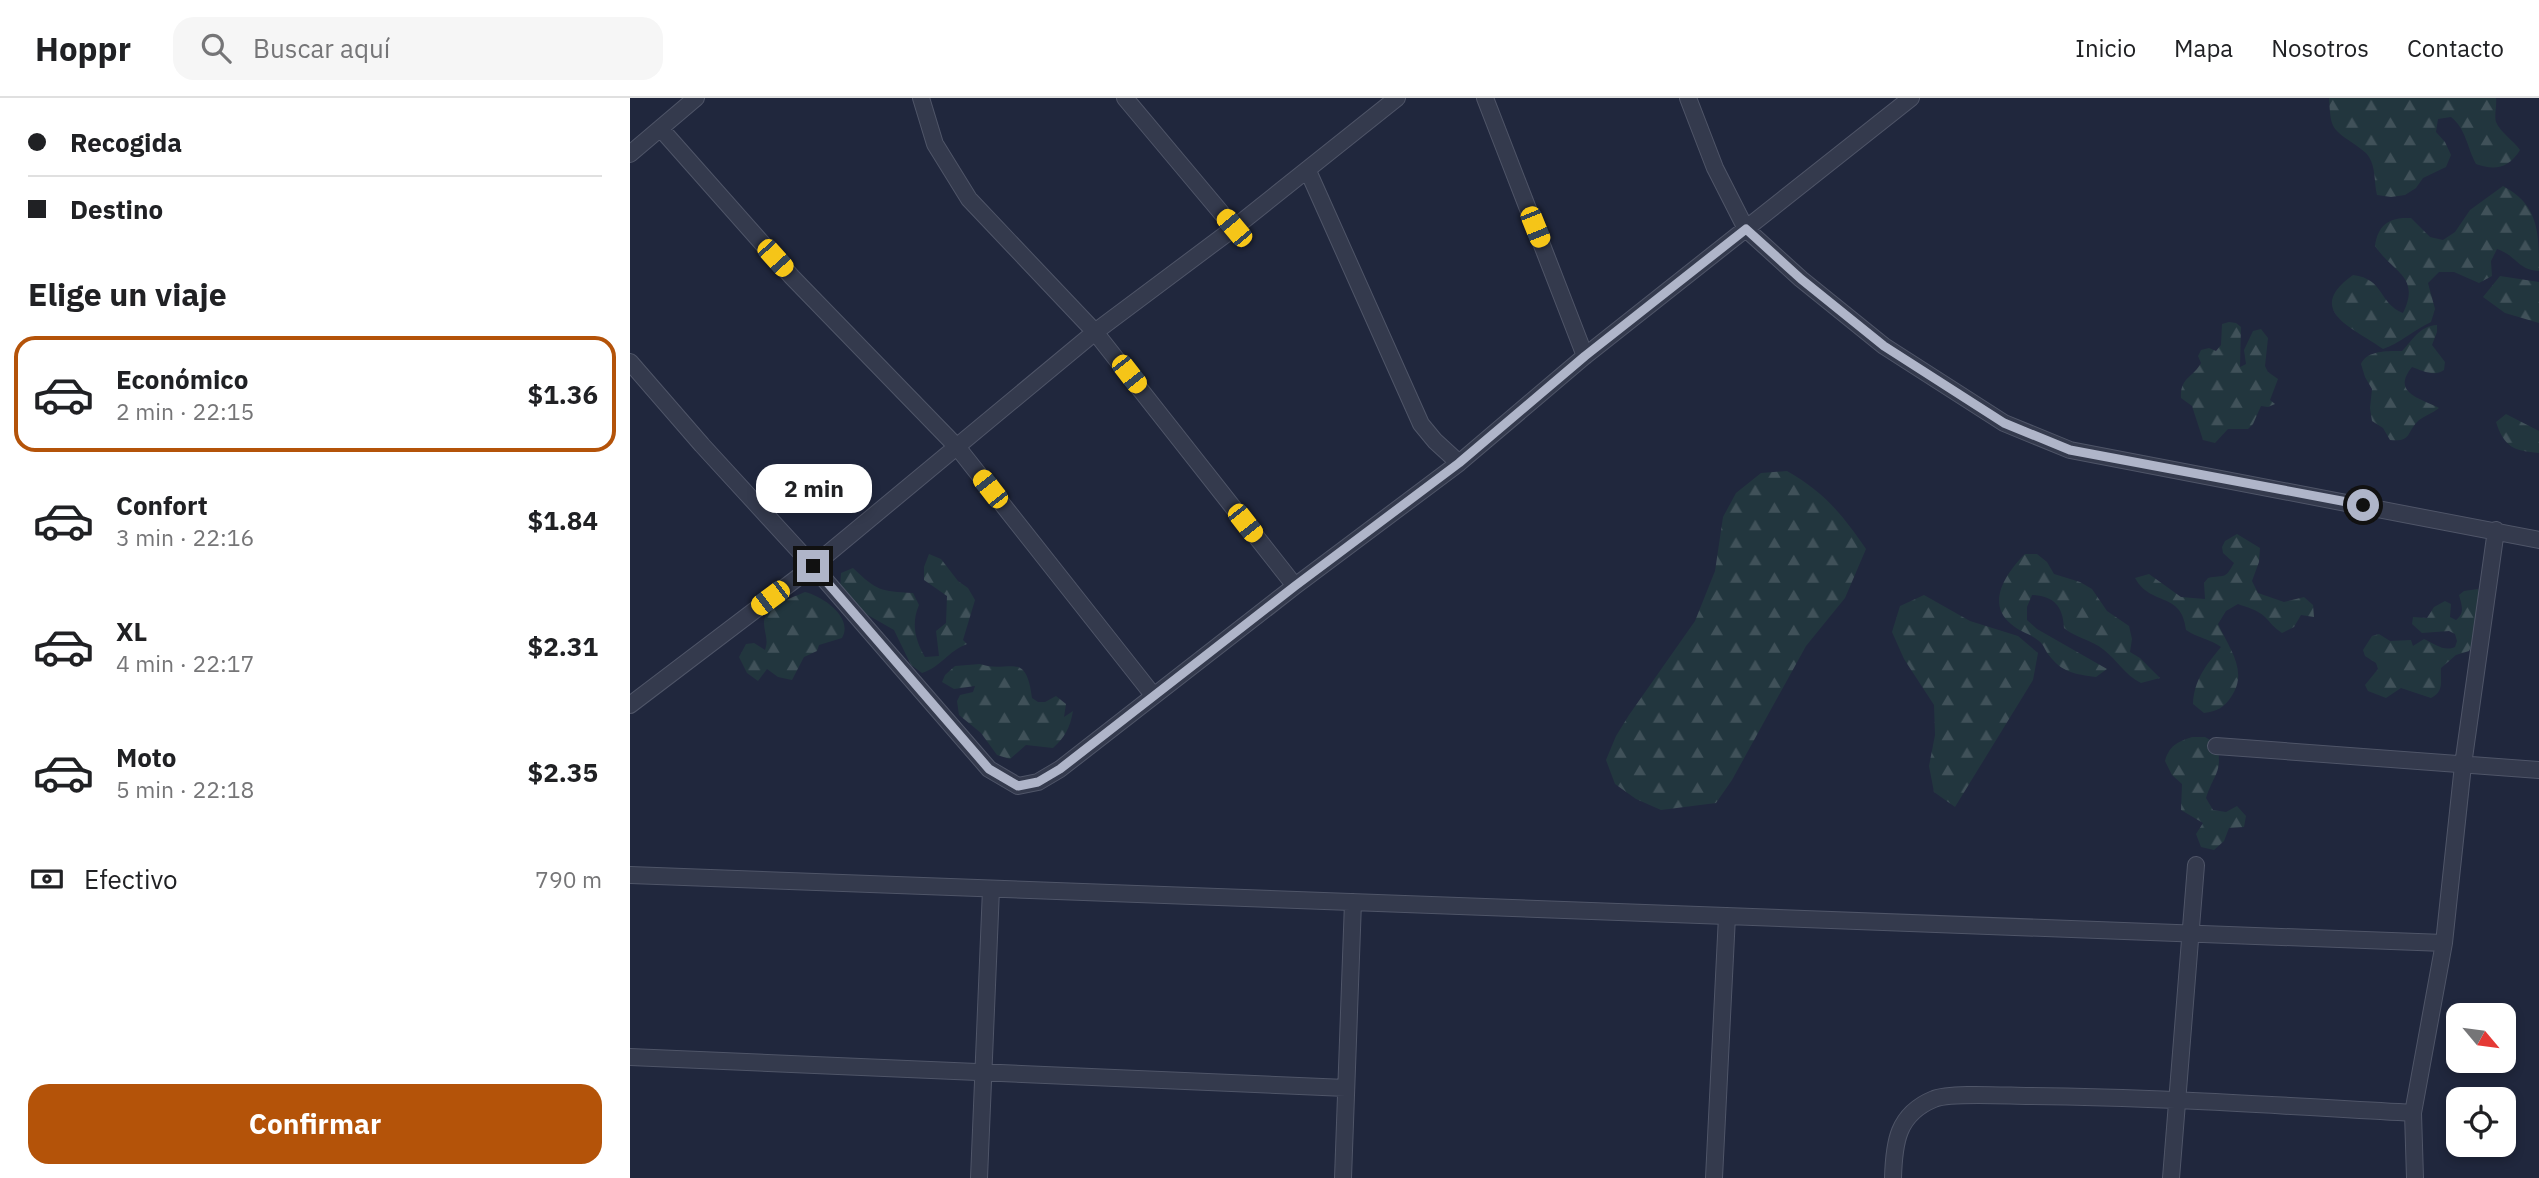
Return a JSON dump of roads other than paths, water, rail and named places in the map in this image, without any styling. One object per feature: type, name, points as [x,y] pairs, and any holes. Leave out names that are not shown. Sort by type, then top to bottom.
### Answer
[{"type":"street","points":[[630,154],[696,98]]},
{"type":"street","points":[[921,98],[935,144],[969,199],[1095,332],[1295,586]]},
{"type":"street","points":[[1125,98],[1234,228]]},
{"type":"street","points":[[633,697],[813,566],[1095,332],[1308,171],[1379,103],[1397,98]]},
{"type":"street","points":[[1485,98],[1585,356]]},
{"type":"street","points":[[1688,98],[1715,168],[1746,229],[1801,279],[1884,346],[2004,423],[2070,450],[2539,540]]},
{"type":"street","points":[[630,362],[813,566],[989,769],[1018,786],[1038,782],[1060,769],[1295,586],[1459,463],[1585,356],[1905,100]]},
{"type":"street","points":[[661,129],[801,286],[958,448],[1153,695]]},
{"type":"street","points":[[1308,171],[1422,424],[1435,441],[1459,463]]},
{"type":"street","points":[[2415,1178],[2413,1112],[2444,943],[2463,765],[2496,530]]},
{"type":"street","points":[[2216,746],[2539,770]]},
{"type":"street","points":[[2171,1178],[2196,865]]},
{"type":"street","points":[[630,876],[2444,943]]},
{"type":"street","points":[[979,1178],[991,889]]},
{"type":"street","points":[[1343,1178],[1353,902]]},
{"type":"street","points":[[1714,1178],[1727,916]]},
{"type":"street","points":[[630,1057],[1346,1088]]},
{"type":"street","points":[[1893,1178],[1894,1148],[1899,1129],[1915,1110],[1935,1098],[2121,1097],[2413,1112]]}]
